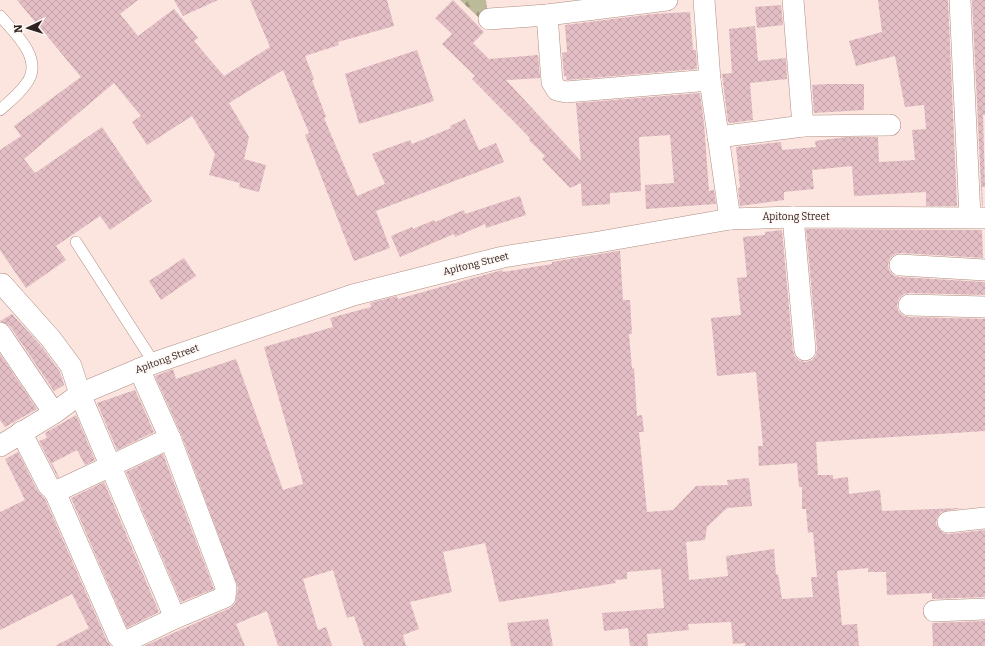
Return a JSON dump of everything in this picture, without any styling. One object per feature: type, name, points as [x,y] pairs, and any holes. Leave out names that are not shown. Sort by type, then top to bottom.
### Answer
[{"type":"street","points":[[489,19],[547,15],[667,0]]},
{"type":"street","points":[[704,0],[710,80],[730,219]]},
{"type":"street","points":[[793,0],[804,126]]},
{"type":"street","points":[[960,0],[977,218]]},
{"type":"street","points":[[547,15],[552,82],[557,90],[566,92],[710,80]]},
{"type":"street","points":[[718,137],[804,126],[890,126]]},
{"type":"street","points":[[793,217],[805,350]]},
{"type":"street","name":"Apitong Street","points":[[8,436],[54,413],[80,394],[146,366],[353,295],[503,256],[599,242],[730,219],[793,217],[977,218]]},
{"type":"street","points":[[900,266],[985,270]]},
{"type":"street","points":[[2,284],[51,339],[71,366],[80,394],[112,465],[176,618]]},
{"type":"street","points":[[909,305],[985,306]]},
{"type":"street","points":[[0,333],[54,413]]},
{"type":"street","points":[[8,436],[48,486],[55,492],[118,636],[122,640],[127,641],[225,597],[226,592],[170,438],[146,366]]},
{"type":"street","points":[[55,492],[170,438]]},
{"type":"street","points":[[948,522],[985,518]]},
{"type":"street","points":[[934,611],[985,609]]},
{"type":"lane","points":[[0,16],[23,43],[31,58],[33,71],[27,84],[0,110]]},
{"type":"lane","points":[[76,242],[146,366]]},
{"type":"green space","points":[[460,0],[486,0],[489,27]]},
{"type":"building","points":[[17,0],[138,0],[120,14],[138,36],[174,9],[198,38],[194,41],[224,76],[270,47],[250,0],[387,0],[394,26],[338,42],[339,45],[305,56],[326,117],[324,118],[357,196],[385,184],[372,154],[410,140],[412,144],[451,128],[450,126],[465,119],[479,150],[496,143],[504,162],[376,211],[390,248],[354,261],[305,135],[309,133],[283,70],[229,103],[249,137],[244,159],[266,165],[259,192],[239,187],[240,183],[209,175],[215,154],[192,116],[147,145],[132,122],[141,116],[114,83],[24,159],[35,173],[102,127],[152,201],[110,230],[100,216],[56,246],[66,260],[26,288],[0,250],[0,150],[21,136],[14,126],[81,77]]},
{"type":"building","points":[[174,0],[218,0],[183,16]]},
{"type":"building","points":[[453,0],[484,32],[473,43],[489,59],[538,55],[540,78],[506,80],[581,161],[576,103],[700,93],[709,191],[714,190],[716,204],[646,209],[645,185],[674,183],[670,135],[639,137],[641,191],[610,193],[610,204],[582,206],[581,183],[570,188],[542,159],[545,156],[529,140],[530,138],[472,79],[475,76],[442,44],[452,34],[435,18]]},
{"type":"building","points":[[878,0],[948,0],[957,206],[926,206],[926,192],[854,196],[852,166],[812,170],[814,189],[784,192],[784,200],[740,206],[738,188],[740,188],[736,147],[781,142],[782,150],[816,147],[815,141],[847,137],[878,137],[879,162],[915,160],[912,130],[926,129],[924,105],[905,107],[895,56],[856,66],[849,41],[882,32]]},
{"type":"building","points":[[972,0],[985,0],[985,115],[983,115],[985,187],[982,187],[983,206],[982,206]]},
{"type":"building","points":[[781,5],[783,25],[757,28],[755,7]]},
{"type":"building","points":[[690,12],[693,50],[696,50],[697,69],[567,80],[566,76],[564,76],[562,53],[567,52],[565,25],[653,14]]},
{"type":"building","points":[[755,26],[758,61],[786,58],[787,79],[750,83],[753,120],[731,123],[728,122],[722,74],[732,73],[729,29]]},
{"type":"building","points":[[417,50],[434,101],[359,124],[345,74]]},
{"type":"building","points":[[864,84],[864,110],[814,113],[812,85]]},
{"type":"building","points":[[520,196],[526,215],[486,228],[485,224],[455,237],[454,234],[400,257],[391,236],[434,220],[435,222],[464,210],[465,214]]},
{"type":"building","points":[[806,229],[982,230],[983,258],[901,253],[895,254],[890,258],[888,265],[889,270],[893,275],[899,277],[985,282],[985,295],[909,293],[904,294],[899,298],[897,305],[898,310],[902,315],[909,317],[985,319],[985,431],[816,442],[818,475],[833,475],[833,479],[848,477],[849,494],[880,490],[882,511],[962,508],[941,512],[937,518],[936,524],[944,533],[949,534],[985,530],[985,597],[932,599],[932,593],[887,595],[886,572],[868,572],[868,568],[837,571],[842,625],[857,624],[859,646],[745,646],[745,643],[733,644],[731,622],[688,624],[689,630],[647,634],[648,646],[630,646],[628,628],[604,631],[602,613],[664,608],[661,569],[627,572],[627,579],[615,580],[616,583],[499,602],[485,543],[443,552],[452,592],[410,602],[419,629],[403,635],[406,646],[364,646],[354,616],[347,618],[333,570],[303,579],[318,630],[326,627],[332,646],[278,646],[267,611],[236,624],[245,646],[144,646],[230,608],[235,604],[238,588],[181,434],[155,376],[173,369],[176,379],[236,359],[283,490],[303,484],[264,347],[333,327],[330,318],[371,307],[370,303],[397,296],[398,299],[502,270],[503,272],[552,264],[552,262],[618,251],[620,251],[623,300],[630,300],[632,334],[629,334],[632,369],[634,368],[637,416],[642,415],[644,432],[639,432],[647,512],[673,510],[696,486],[728,485],[727,480],[749,478],[752,506],[727,508],[707,527],[705,540],[686,542],[689,580],[728,576],[726,556],[774,549],[776,575],[778,574],[782,599],[813,597],[811,577],[817,577],[813,532],[808,533],[806,509],[802,509],[802,487],[799,487],[797,463],[759,466],[758,446],[763,446],[756,372],[717,376],[711,318],[741,315],[737,278],[747,277],[743,237],[765,235],[765,232],[782,230],[793,351],[795,357],[800,361],[806,362],[812,360],[816,355],[817,349]]},
{"type":"building","points":[[184,258],[196,276],[161,300],[149,281]]},
{"type":"building","points":[[12,314],[42,347],[60,372],[64,385],[54,391],[10,326],[0,321]]},
{"type":"building","points":[[0,354],[37,409],[5,427],[0,420]]},
{"type":"building","points":[[135,390],[154,432],[117,450],[97,403]]},
{"type":"building","points":[[76,415],[95,460],[85,465],[77,450],[52,463],[59,477],[58,478],[39,441],[47,438],[45,433]]},
{"type":"building","points":[[18,452],[37,490],[45,499],[107,641],[111,646],[55,646],[89,628],[72,594],[0,630],[0,512],[25,500],[5,459]]},
{"type":"building","points":[[163,454],[214,589],[181,602],[126,472]]},
{"type":"building","points":[[104,482],[159,612],[127,628],[71,498]]},
{"type":"building","points":[[548,619],[553,646],[511,646],[507,623]]},
{"type":"building","points":[[985,621],[985,646],[933,646],[932,623]]}]
